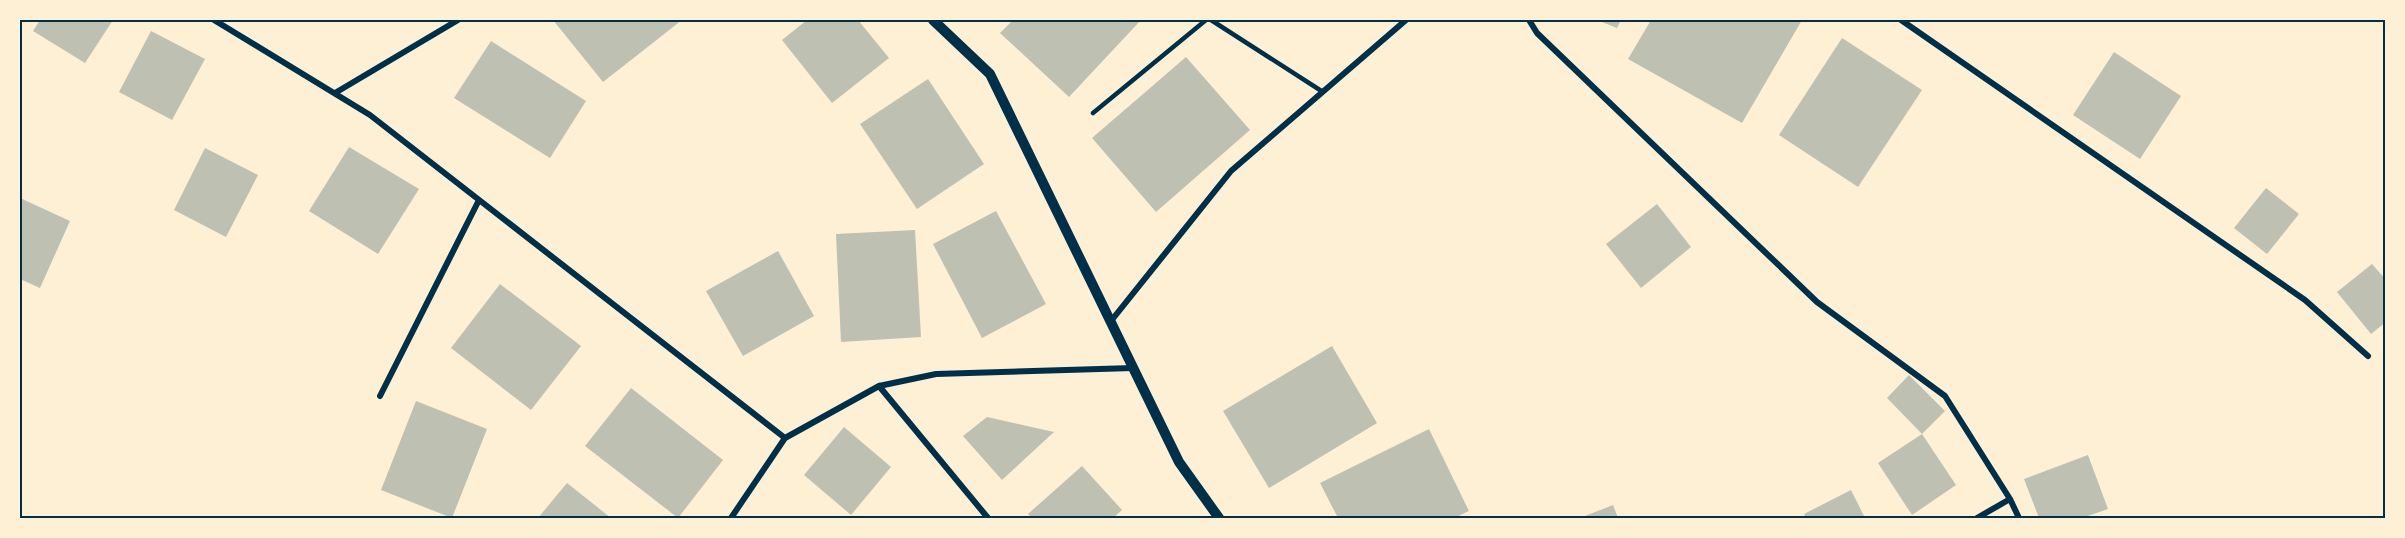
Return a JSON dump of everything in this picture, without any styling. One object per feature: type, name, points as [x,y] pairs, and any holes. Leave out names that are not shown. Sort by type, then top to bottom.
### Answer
[{"type":"street","points":[[214,20],[370,115],[785,438]]},
{"type":"street","points":[[335,93],[458,20]]},
{"type":"street","points":[[1110,321],[1232,171],[1406,20]]},
{"type":"street","points":[[1529,20],[1537,33],[1817,302],[1945,396],[2010,499],[2019,519]]},
{"type":"street","points":[[1901,20],[2305,300],[2367,356]]},
{"type":"street","points":[[938,21],[990,74],[1179,462],[1219,519]]},
{"type":"street","points":[[380,396],[479,200]]},
{"type":"street","points":[[731,519],[785,438],[879,386],[936,374],[1133,368]]},
{"type":"street","points":[[879,386],[988,519]]},
{"type":"street","points":[[1977,519],[2010,499]]},
{"type":"lane","points":[[1094,113],[1206,20]]},
{"type":"lane","points":[[1211,20],[1323,92]]},
{"type":"building","points":[[40,20],[113,20],[85,63],[33,31]]},
{"type":"building","points":[[553,20],[682,20],[603,82]]},
{"type":"building","points":[[807,20],[858,20],[889,58],[832,103],[782,40]]},
{"type":"building","points":[[1013,20],[1141,20],[1069,97],[1000,33]]},
{"type":"building","points":[[1597,20],[1621,20],[1617,28]]},
{"type":"building","points":[[1651,20],[1802,20],[1742,123],[1628,59]]},
{"type":"building","points":[[151,31],[205,59],[172,120],[119,92]]},
{"type":"building","points":[[1842,38],[1922,90],[1858,187],[1779,135]]},
{"type":"building","points":[[491,41],[586,101],[550,158],[454,98]]},
{"type":"building","points":[[2114,52],[2181,96],[2140,159],[2073,115]]},
{"type":"building","points":[[1186,57],[1250,130],[1156,212],[1092,138]]},
{"type":"building","points":[[928,79],[984,164],[917,209],[860,124]]},
{"type":"building","points":[[349,147],[419,189],[378,254],[309,211]]},
{"type":"building","points":[[205,148],[258,175],[226,237],[174,210]]},
{"type":"building","points":[[2266,188],[2299,214],[2267,254],[2234,228]]},
{"type":"building","points":[[20,198],[70,221],[40,288],[20,279]]},
{"type":"building","points":[[1657,204],[1691,247],[1641,288],[1606,244]]},
{"type":"building","points":[[996,211],[1046,304],[982,338],[933,244]]},
{"type":"building","points":[[915,230],[921,337],[841,342],[836,234]]},
{"type":"building","points":[[778,251],[814,316],[743,356],[706,291]]},
{"type":"building","points":[[2372,264],[2386,280],[2386,322],[2371,334],[2337,292]]},
{"type":"building","points":[[500,284],[581,346],[531,410],[451,348]]},
{"type":"building","points":[[1332,346],[1377,423],[1269,488],[1223,411]]},
{"type":"building","points":[[1909,375],[1945,411],[1922,434],[1887,398]]},
{"type":"building","points":[[631,388],[723,460],[678,518],[585,446]]},
{"type":"building","points":[[416,401],[487,429],[452,518],[381,490]]},
{"type":"building","points":[[987,417],[1054,432],[1002,480],[963,436]]},
{"type":"building","points":[[844,427],[891,467],[851,515],[804,475]]},
{"type":"building","points":[[1429,429],[1469,511],[1454,518],[1338,518],[1320,483]]},
{"type":"building","points":[[1922,434],[1956,485],[1912,515],[1878,463]]},
{"type":"building","points":[[2088,455],[2108,509],[2082,518],[2039,518],[2024,479]]},
{"type":"building","points":[[1082,466],[1122,510],[1113,518],[1032,518],[1028,514]]},
{"type":"building","points":[[567,483],[611,518],[538,518]]},
{"type":"building","points":[[1851,490],[1865,518],[1806,518],[1804,514]]},
{"type":"building","points":[[1613,505],[1618,518],[1580,518]]}]
